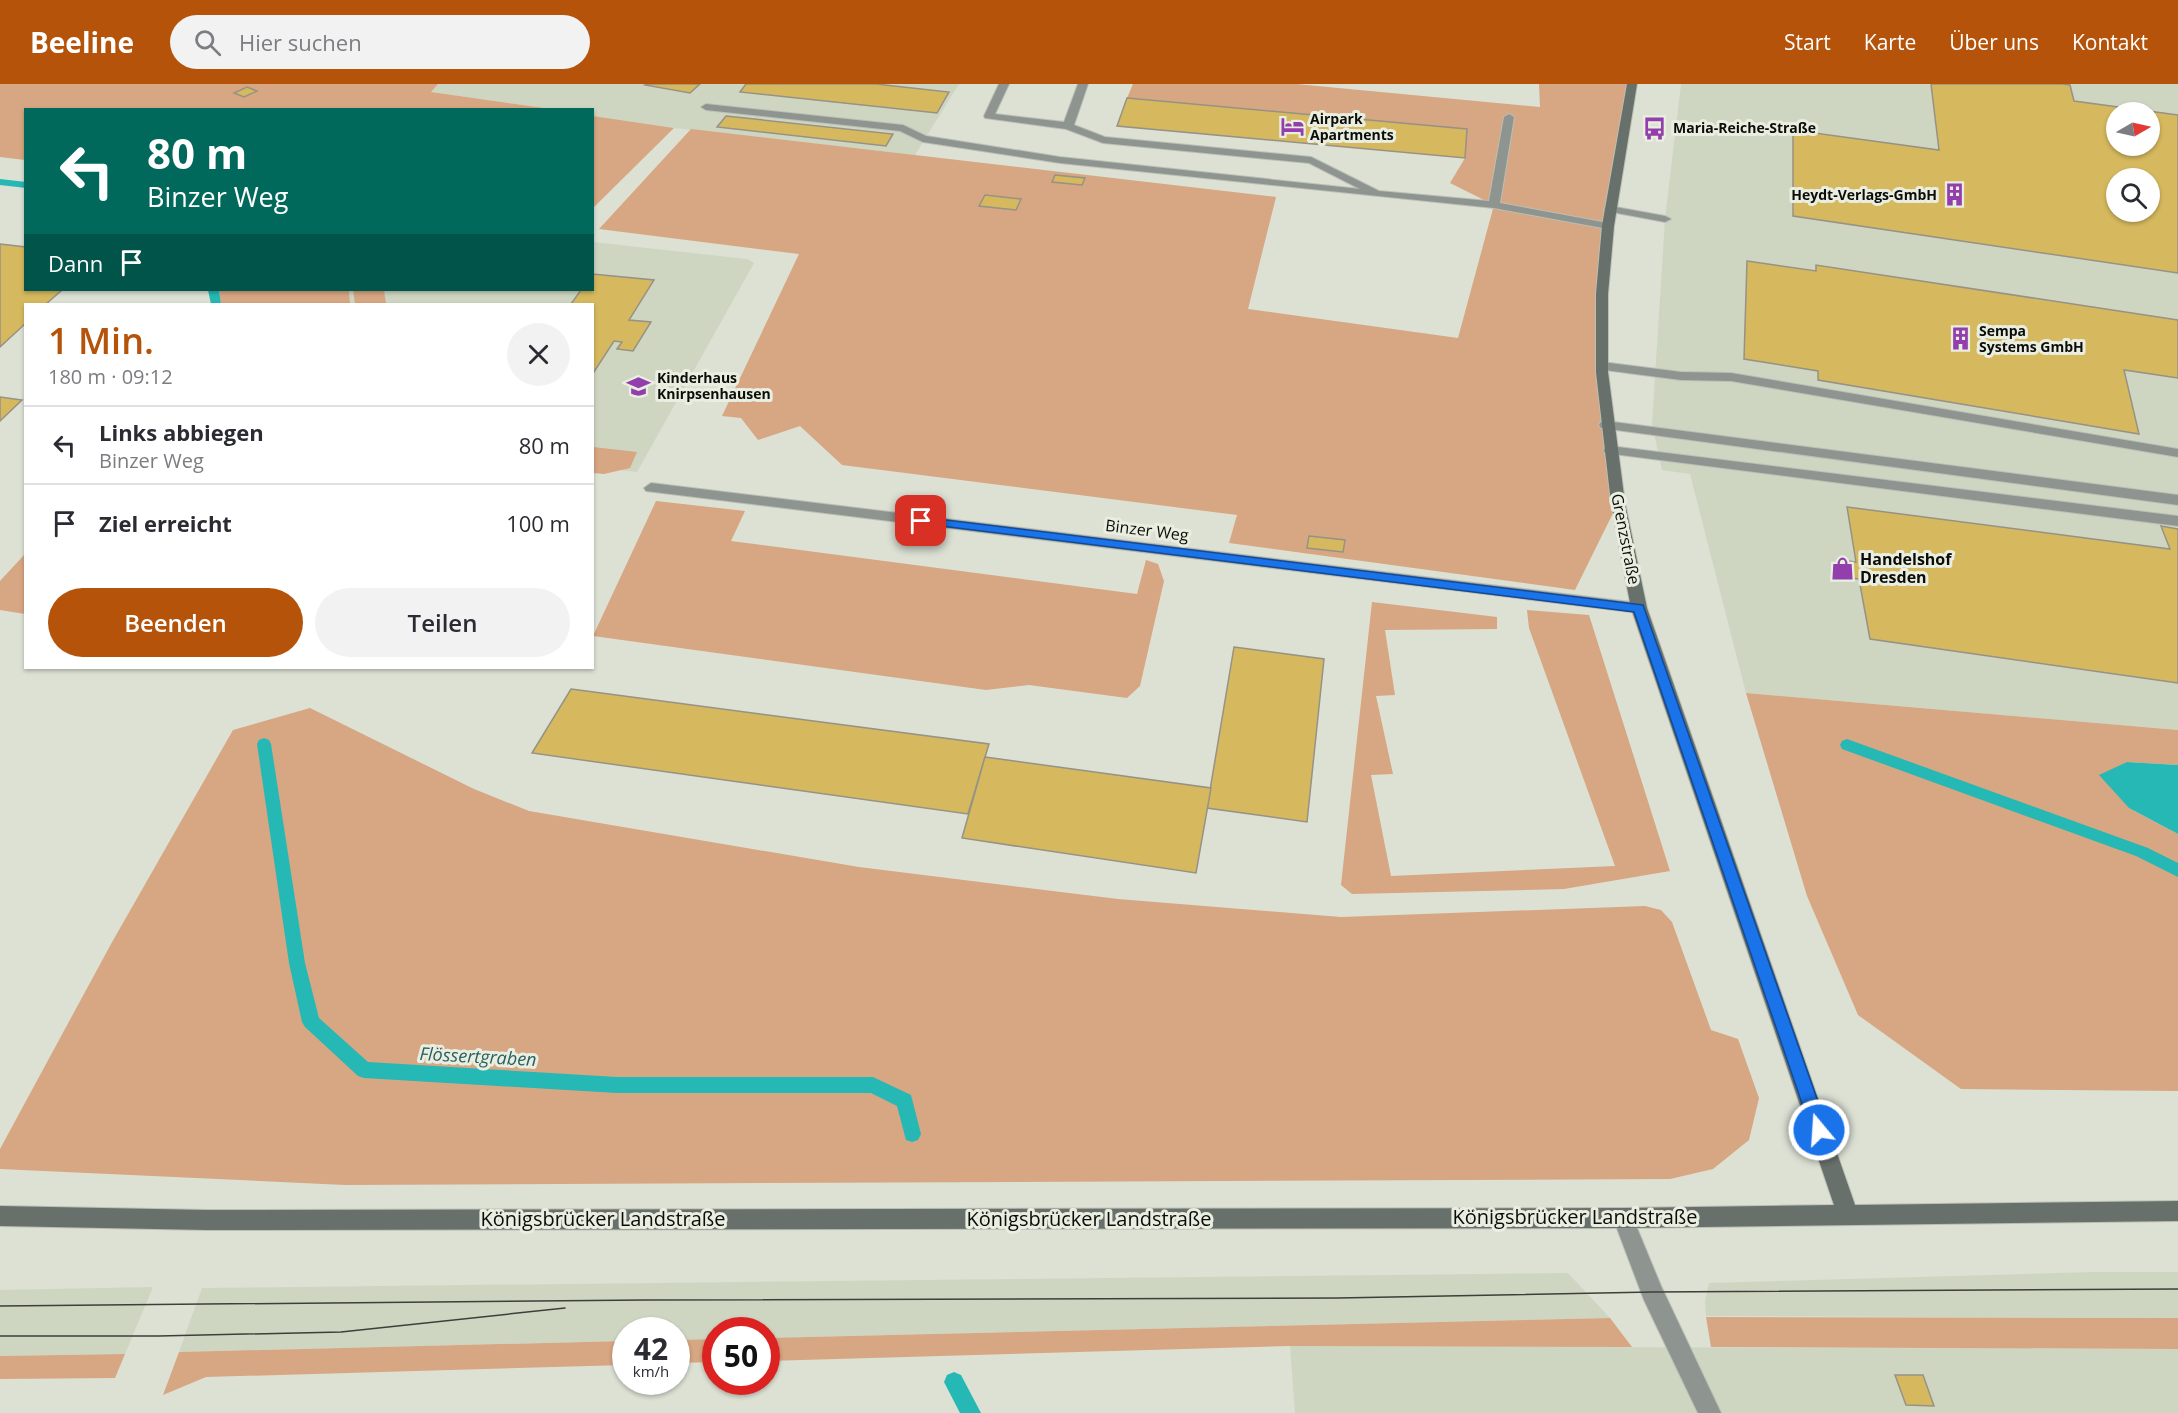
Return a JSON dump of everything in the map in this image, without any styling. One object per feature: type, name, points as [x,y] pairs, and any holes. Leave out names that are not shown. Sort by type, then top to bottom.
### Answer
[{"type":"main road","name":"Grenzstraße","points":[[1632,84],[1610,210],[1602,294],[1602,366],[1606,425],[1618,503],[1639,608],[1848,1215]]},
{"type":"main road","name":"Königsbrücker Landstraße","points":[[0,1216],[207,1220],[1623,1218],[2178,1211]]},
{"type":"street","points":[[1004,84],[989,116],[1068,126],[1103,140],[1311,160],[1349,177],[1378,194]]},
{"type":"street","points":[[1068,126],[1083,84]]},
{"type":"street","points":[[706,107],[903,128],[923,139],[1060,160],[1494,205],[1608,226]]},
{"type":"street","points":[[1494,205],[1509,117]]},
{"type":"street","points":[[1610,210],[1665,219]]},
{"type":"street","points":[[1602,366],[1681,376],[1731,377],[2178,453]]},
{"type":"street","points":[[1606,425],[2178,500]]},
{"type":"street","points":[[1610,450],[2178,521]]},
{"type":"street","name":"Binzer Weg","points":[[651,488],[1639,608]]},
{"type":"street","points":[[1623,1218],[1652,1292],[1710,1413]]},
{"type":"shaded area","points":[[0,84],[438,84],[431,92],[544,108],[24,108],[24,160],[0,157]]},
{"type":"shaded area","points":[[438,84],[959,84],[915,155],[674,128],[594,116],[594,108],[544,108],[431,92]]},
{"type":"shaded area","points":[[1133,84],[1296,84],[1540,107],[1539,84],[1632,84],[1602,294],[1618,503],[1575,590],[1229,543],[1237,515],[842,465],[800,426],[758,440],[741,418],[722,416],[799,254],[599,229],[691,129],[1276,197],[1248,309],[1458,338],[1494,205],[1450,183],[1465,158],[1467,129],[1127,98]]},
{"type":"shaded area","points":[[1681,84],[2178,84],[2178,730],[1746,693],[1690,474],[1662,470],[1652,424],[1665,219]]},
{"type":"shaded area","points":[[594,116],[674,128],[594,207]]},
{"type":"shaded area","name":"Kinderhaus Knirpsenhausen","points":[[594,242],[747,259],[754,263],[637,472],[594,467],[594,303],[350,303],[349,291],[594,291]]},
{"type":"shaded area","points":[[219,291],[349,291],[350,303],[221,303]]},
{"type":"shaded area","points":[[353,291],[384,291],[386,303],[355,303]]},
{"type":"shaded area","points":[[594,447],[637,452],[630,468],[604,474],[594,473]]},
{"type":"shaded area","points":[[656,501],[745,511],[731,541],[1137,594],[1146,560],[1158,564],[1164,581],[1140,686],[1127,698],[1029,685],[986,690],[594,636]]},
{"type":"shaded area","points":[[24,555],[24,614],[0,610],[0,581]]},
{"type":"shaded area","points":[[1372,602],[1497,617],[1497,629],[1385,630],[1395,695],[1376,696],[1393,774],[1371,775],[1391,876],[1615,866],[1529,628],[1527,610],[1589,615],[1670,871],[1564,889],[1352,894],[1341,885]]},
{"type":"shaded area","points":[[1746,693],[2178,730],[2178,765],[2127,762],[2129,808],[2178,834],[2178,1091],[1961,1089],[1858,1015],[1807,896]]},
{"type":"shaded area","points":[[310,708],[474,789],[529,811],[859,867],[1118,899],[1341,917],[1645,906],[1661,910],[1672,922],[1711,1030],[1738,1039],[1759,1098],[1749,1140],[1713,1169],[1670,1179],[345,1185],[0,1169],[0,1149],[111,944],[233,730]]},
{"type":"shaded area","points":[[2095,1272],[2178,1272],[2178,1318],[1706,1316],[1705,1301],[1709,1283]]},
{"type":"shaded area","points":[[1568,1273],[1610,1318],[780,1338],[780,1317],[702,1317],[702,1339],[690,1340],[690,1317],[612,1317],[612,1341],[179,1352],[202,1288]]},
{"type":"shaded area","points":[[153,1287],[125,1354],[0,1356],[0,1290]]},
{"type":"shaded area","points":[[1706,1317],[2178,1318],[2178,1349],[1711,1347]]},
{"type":"shaded area","points":[[1610,1318],[1632,1347],[1290,1346],[780,1361],[780,1338]]},
{"type":"shaded area","points":[[702,1339],[702,1362],[690,1363],[690,1340]]},
{"type":"shaded area","points":[[612,1341],[612,1365],[206,1377],[163,1395],[179,1352]]},
{"type":"shaded area","points":[[1290,1346],[2178,1349],[2178,1413],[1295,1413]]},
{"type":"shaded area","points":[[125,1354],[115,1378],[0,1379],[0,1356]]},
{"type":"water","points":[[2127,762],[2178,765],[2178,834],[2129,808],[2099,775]]},
{"type":"building","points":[[700,84],[690,93],[645,85]]},
{"type":"building","points":[[746,84],[876,84],[949,92],[937,113],[740,92]]},
{"type":"building","name":"Heydt-Verlags-GmbH","points":[[1931,84],[2070,85],[2074,101],[2106,105],[2106,156],[2160,156],[2160,113],[2178,115],[2178,273],[1793,216],[1793,130],[1939,150]]},
{"type":"building","points":[[247,87],[257,91],[244,97],[234,93]]},
{"type":"building","name":"Airpark Apartments","points":[[1127,98],[1467,129],[1465,158],[1117,126]]},
{"type":"building","points":[[726,116],[893,134],[886,146],[717,127]]},
{"type":"building","points":[[1055,175],[1085,178],[1082,185],[1052,182]]},
{"type":"building","points":[[985,195],[1021,199],[1016,210],[979,206]]},
{"type":"building","points":[[0,244],[24,247],[24,291],[61,291],[47,303],[24,303],[24,325],[0,347]]},
{"type":"building","name":"Sempa Systems GmbH","points":[[1747,261],[1816,271],[1816,265],[2178,320],[2178,378],[2124,370],[2139,434],[1818,380],[1818,371],[1744,359]]},
{"type":"building","points":[[594,274],[654,280],[629,320],[651,322],[633,351],[617,349],[622,342],[614,341],[594,372],[594,303],[572,303],[580,291],[594,291]]},
{"type":"building","points":[[0,397],[22,400],[0,421]]},
{"type":"building","points":[[1847,507],[2170,549],[2161,526],[2178,529],[2178,683],[1870,639],[1859,579],[1844,577],[1842,568],[1841,560],[1856,562]]},
{"type":"building","points":[[1309,536],[1345,540],[1343,552],[1307,548]]},
{"type":"building","points":[[1234,647],[1324,659],[1307,822],[1207,808]]},
{"type":"building","points":[[571,689],[989,744],[968,814],[532,753]]},
{"type":"building","points":[[985,757],[1211,788],[1196,873],[962,838]]},
{"type":"building","points":[[1895,1375],[1923,1375],[1934,1406],[1906,1405]]},
{"type":"waterway","name":"Flössertgraben","points":[[0,182],[24,185]]},
{"type":"waterway","name":"Flössertgraben","points":[[214,291],[216,303]]},
{"type":"waterway","name":"Flössertgraben","points":[[264,744],[297,963],[311,1022],[364,1070],[617,1085],[873,1085],[905,1101],[912,1134]]},
{"type":"waterway","points":[[1847,745],[2142,852],[2178,871]]},
{"type":"waterway","name":"Flössertgraben","points":[[954,1382],[971,1413]]},
{"type":"tram line","points":[[0,1306],[645,1300],[1338,1298],[1652,1292],[2178,1289]]},
{"type":"tram line","points":[[0,1336],[159,1336],[341,1332],[565,1308]]},
{"type":"place","name":"Airpark Apartments","points":[[1292,127]]},
{"type":"place","name":"Maria-Reiche-Straße","points":[[1655,128]]},
{"type":"place","name":"Heydt-Verlags-GmbH","points":[[1955,195]]},
{"type":"place","name":"Sempa Systems GmbH","points":[[1961,339]]},
{"type":"place","name":"Kinderhaus Knirpsenhausen","points":[[639,386]]},
{"type":"place","name":"Handelshof Dresden","points":[[1842,568]]},
{"type":"route","points":[[921,521],[1639,608],[1819,1130]]}]
